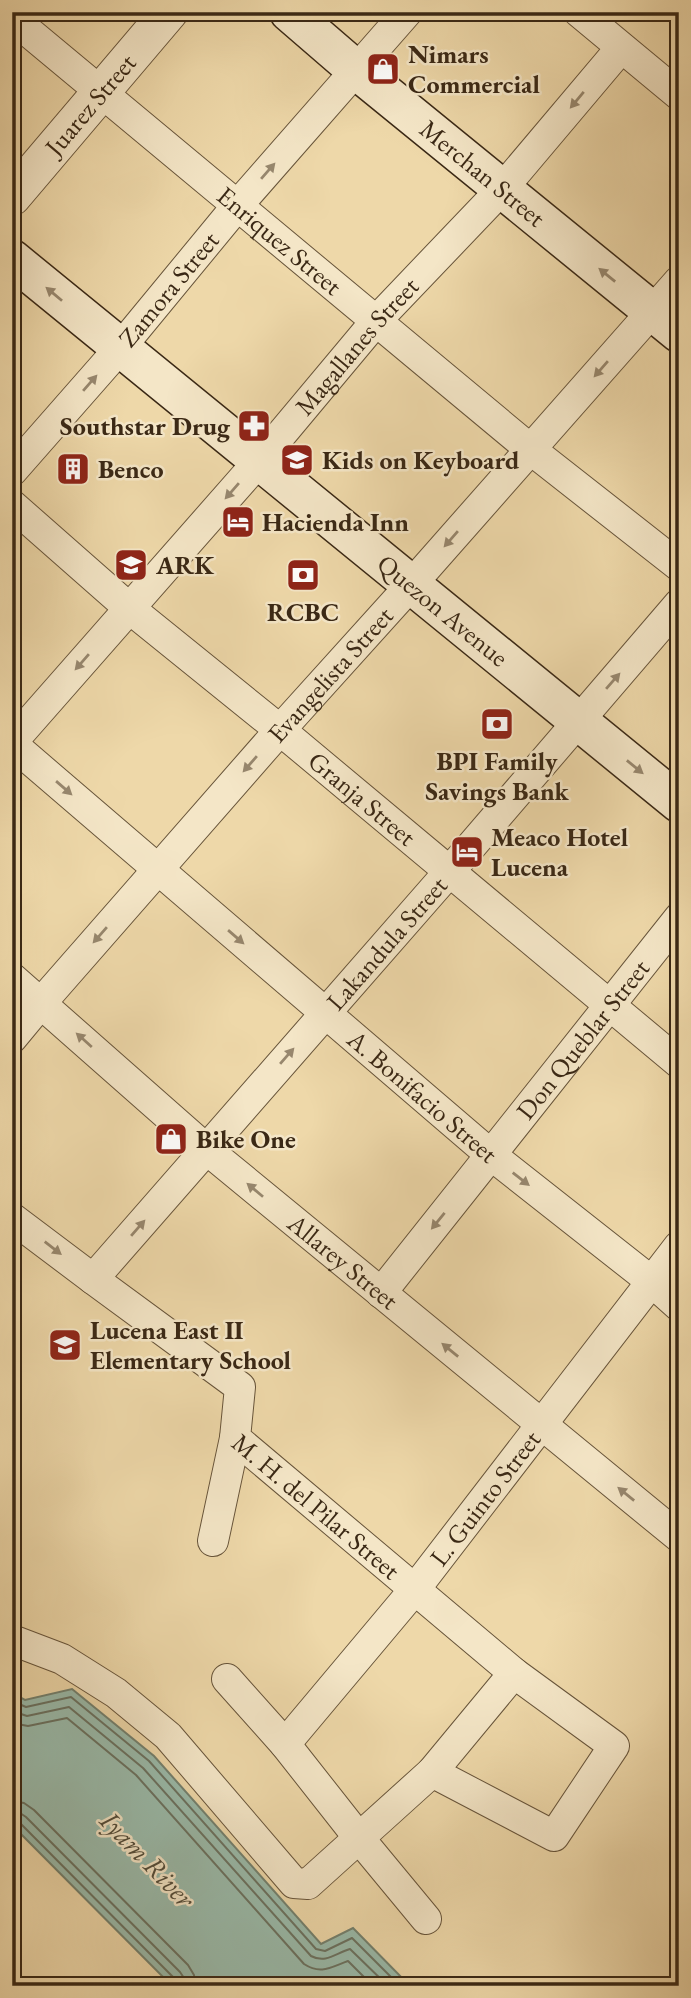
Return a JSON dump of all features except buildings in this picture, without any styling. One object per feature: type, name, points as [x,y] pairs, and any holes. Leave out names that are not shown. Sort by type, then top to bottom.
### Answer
[{"type":"main road","name":"Merchan Street","points":[[289,12],[665,322]]},
{"type":"main road","name":"Quezon Avenue","points":[[12,259],[679,803]]},
{"type":"street","name":"Juarez Street","points":[[12,197],[169,12]]},
{"type":"street","name":"Zamora Street","points":[[12,471],[120,348],[237,206],[407,12]]},
{"type":"street","points":[[579,12],[679,95]]},
{"type":"street","name":"Enriquez Street","points":[[12,18],[530,449],[679,566]]},
{"type":"street","name":"Magallanes Street","points":[[12,743],[259,461],[376,321],[502,189],[621,48]]},
{"type":"street","name":"Evangelista Street","points":[[12,1038],[279,730],[411,586],[530,449],[665,322],[679,281]]},
{"type":"street","name":"Granja Street","points":[[12,505],[129,608],[679,1063]]},
{"type":"street","name":"Lakandula Street","points":[[93,1279],[679,604]]},
{"type":"street","name":"A. Bonifacio Street","points":[[12,743],[491,1155],[679,1306]]},
{"type":"street","name":"Don Queblar Street","points":[[381,1293],[679,918]]},
{"type":"street","name":"Allarey Street","points":[[12,978],[206,1149],[679,1537]]},
{"type":"street","name":"M. H. del Pilar Street","points":[[12,1218],[240,1387],[235,1438],[514,1673],[614,1746],[554,1836],[432,1772]]},
{"type":"street","name":"L. Guinto Street","points":[[285,1744],[415,1589],[679,1246]]},
{"type":"street","points":[[213,1541],[235,1438]]},
{"type":"street","points":[[12,1640],[62,1659],[116,1693],[168,1736],[294,1883],[308,1884],[432,1772],[514,1673]]},
{"type":"street","points":[[227,1679],[285,1744],[426,1919]]},
{"type":"water","name":"Iyam River","points":[[72,1689],[154,1756],[321,1944],[353,1928],[410,1986],[172,1986],[12,1825],[12,1693],[25,1700]]},
{"type":"place","name":"Nimars Commercial","points":[[383,69]]},
{"type":"place","name":"Southstar Drug","points":[[254,426]]},
{"type":"place","name":"Kids on Keyboard","points":[[297,460]]},
{"type":"place","name":"Benco","points":[[73,469]]},
{"type":"place","name":"Hacienda Inn","points":[[238,522]]},
{"type":"place","name":"ARK","points":[[131,565]]},
{"type":"place","name":"RCBC","points":[[303,575]]},
{"type":"place","name":"BPI Family Savings Bank","points":[[497,724]]},
{"type":"place","name":"Meaco Hotel Lucena","points":[[467,852]]},
{"type":"place","name":"Bike One","points":[[171,1139]]},
{"type":"place","name":"Lucena East Ⅱ Elementary School","points":[[65,1345]]}]
